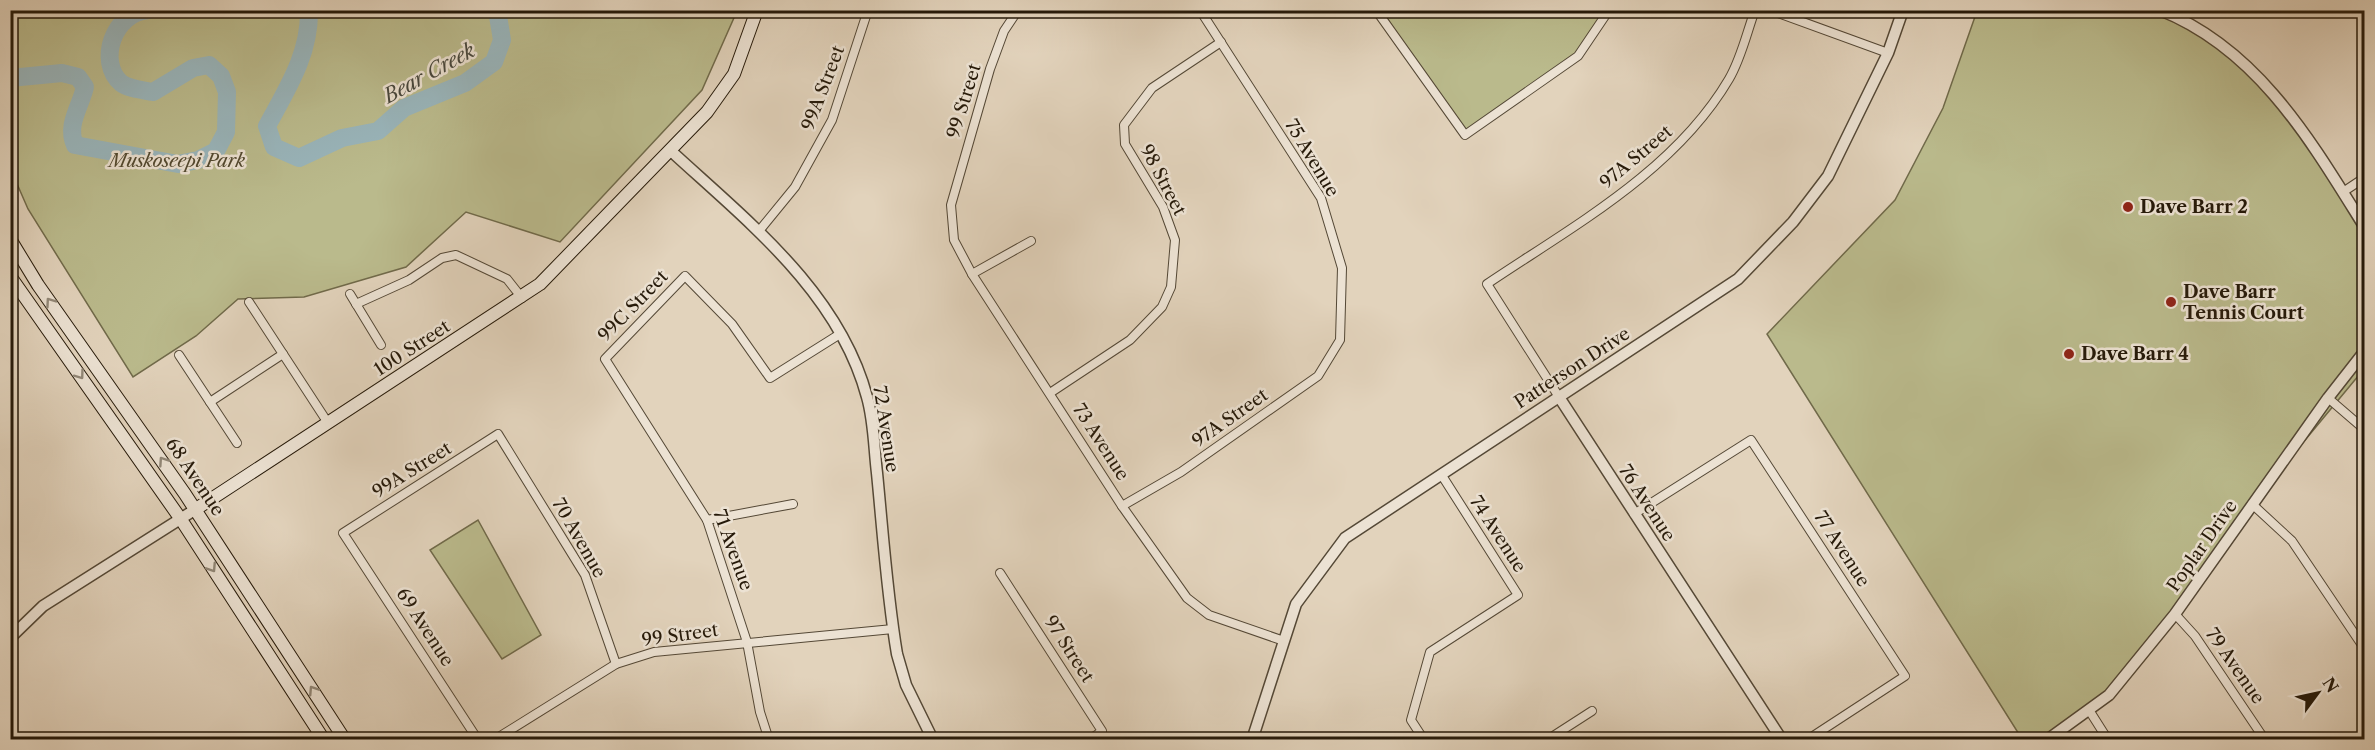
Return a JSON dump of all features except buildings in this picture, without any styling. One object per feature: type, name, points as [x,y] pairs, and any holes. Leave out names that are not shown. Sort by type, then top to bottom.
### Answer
[{"type":"main road","name":"100 Street","points":[[196,509],[522,298],[555,272],[671,151],[724,91],[742,54],[758,10]]},
{"type":"main road","name":"68 Avenue","points":[[10,239],[38,285],[196,509],[345,740]]},
{"type":"main road","name":"68 Avenue","points":[[10,276],[180,519],[324,740]]},
{"type":"street","name":"99A Street","points":[[759,231],[795,187],[832,120],[868,10]]},
{"type":"street","name":"99 Street","points":[[951,205],[990,69],[1004,31],[1018,10]]},
{"type":"street","name":"75 Avenue","points":[[1200,10],[1321,198],[1342,268],[1340,340]]},
{"type":"street","points":[[1376,10],[1465,135],[1578,56],[1609,10]]},
{"type":"street","name":"97A Street","points":[[1487,284],[1628,189],[1691,131],[1730,78],[1755,10]]},
{"type":"street","points":[[1770,10],[1888,53]]},
{"type":"street","name":"Patterson Drive","points":[[1252,740],[1296,604],[1345,538],[1738,279],[1793,222],[1828,176],[1888,53],[1903,10]]},
{"type":"street","points":[[2160,10],[2179,18],[2221,44],[2275,93],[2364,226]]},
{"type":"street","name":"98 Street","points":[[1050,393],[1130,340],[1162,307],[1171,287],[1175,240],[1163,207],[1125,144],[1124,125],[1152,88],[1221,42]]},
{"type":"street","name":"72 Avenue","points":[[671,151],[759,231],[797,272],[852,354],[868,400],[893,629],[906,685],[933,740]]},
{"type":"street","points":[[2343,192],[2364,178]]},
{"type":"street","name":"73 Avenue","points":[[951,205],[954,240],[972,274],[1122,506],[1187,598],[1209,615],[1284,641]]},
{"type":"street","points":[[972,274],[1031,240]]},
{"type":"street","points":[[356,304],[408,280],[441,258],[456,255],[507,279],[522,298]]},
{"type":"street","name":"99C Street","points":[[605,360],[685,276],[732,324],[770,378],[840,334]]},
{"type":"street","name":"76 Avenue","points":[[1487,284],[1782,740]]},
{"type":"street","points":[[350,294],[381,345]]},
{"type":"street","points":[[249,302],[328,423]]},
{"type":"street","name":"97A Street","points":[[1122,506],[1181,472],[1318,376],[1340,340]]},
{"type":"street","name":"Poplar Drive","points":[[2047,740],[2109,695],[2175,614],[2328,398],[2364,352]]},
{"type":"street","points":[[210,402],[283,354]]},
{"type":"street","points":[[179,355],[237,443]]},
{"type":"street","name":"71 Avenue","points":[[605,360],[707,520],[747,642],[760,712],[769,740]]},
{"type":"street","points":[[2328,398],[2364,429]]},
{"type":"street","name":"99A Street","points":[[343,533],[498,434]]},
{"type":"street","name":"70 Avenue","points":[[498,434],[585,575],[616,664]]},
{"type":"street","name":"77 Avenue","points":[[1634,514],[1751,440],[1905,676],[1807,740]]},
{"type":"street","name":"74 Avenue","points":[[1424,740],[1412,720],[1430,652],[1518,595],[1441,474]]},
{"type":"street","points":[[707,520],[793,504]]},
{"type":"street","points":[[2252,504],[2292,541],[2364,648]]},
{"type":"street","name":"100 Street","points":[[10,638],[43,606],[196,509]]},
{"type":"street","name":"69 Avenue","points":[[343,533],[478,740]]},
{"type":"street","name":"97 Street","points":[[1000,573],[1102,731],[1089,740]]},
{"type":"street","name":"79 Avenue","points":[[2175,614],[2195,636],[2265,740]]},
{"type":"street","name":"99 Street","points":[[494,740],[616,664],[654,652],[893,629]]},
{"type":"street","points":[[2089,710],[2108,740]]},
{"type":"street","points":[[1547,740],[1592,711]]},
{"type":"green space","points":[[2161,10],[2232,54],[2300,120],[2364,220],[2364,369],[2252,504],[2109,695],[2047,739],[2022,739],[1767,334],[1895,200],[1943,108],[1977,11]]},
{"type":"green space","name":"Muskoseepi Park","points":[[10,11],[737,11],[702,90],[560,242],[466,212],[406,267],[304,297],[238,299],[196,336],[133,377],[28,209],[11,170]]},
{"type":"green space","points":[[1382,11],[1609,11],[1578,56],[1465,135]]},
{"type":"green space","points":[[478,520],[541,635],[502,659],[430,550]]},
{"type":"waterway","name":"Bear Creek","points":[[10,78],[62,73],[78,77],[85,87],[73,123],[75,145],[178,164],[198,160],[216,151],[226,132],[227,92],[221,76],[209,65],[193,68],[153,92],[132,88],[121,83],[110,63],[112,39],[118,28],[136,13],[149,10]]},
{"type":"waterway","name":"Bear Creek","points":[[309,10],[306,41],[296,71],[267,126],[274,147],[299,158],[342,138],[378,131],[404,108],[465,83],[494,62],[502,40],[497,10]]},
{"type":"place","name":"Dave Barr 2","points":[[2128,207]]},
{"type":"place","name":"Dave Barr Tennis Court","points":[[2171,302]]},
{"type":"place","name":"Dave Barr 4","points":[[2069,354]]}]
